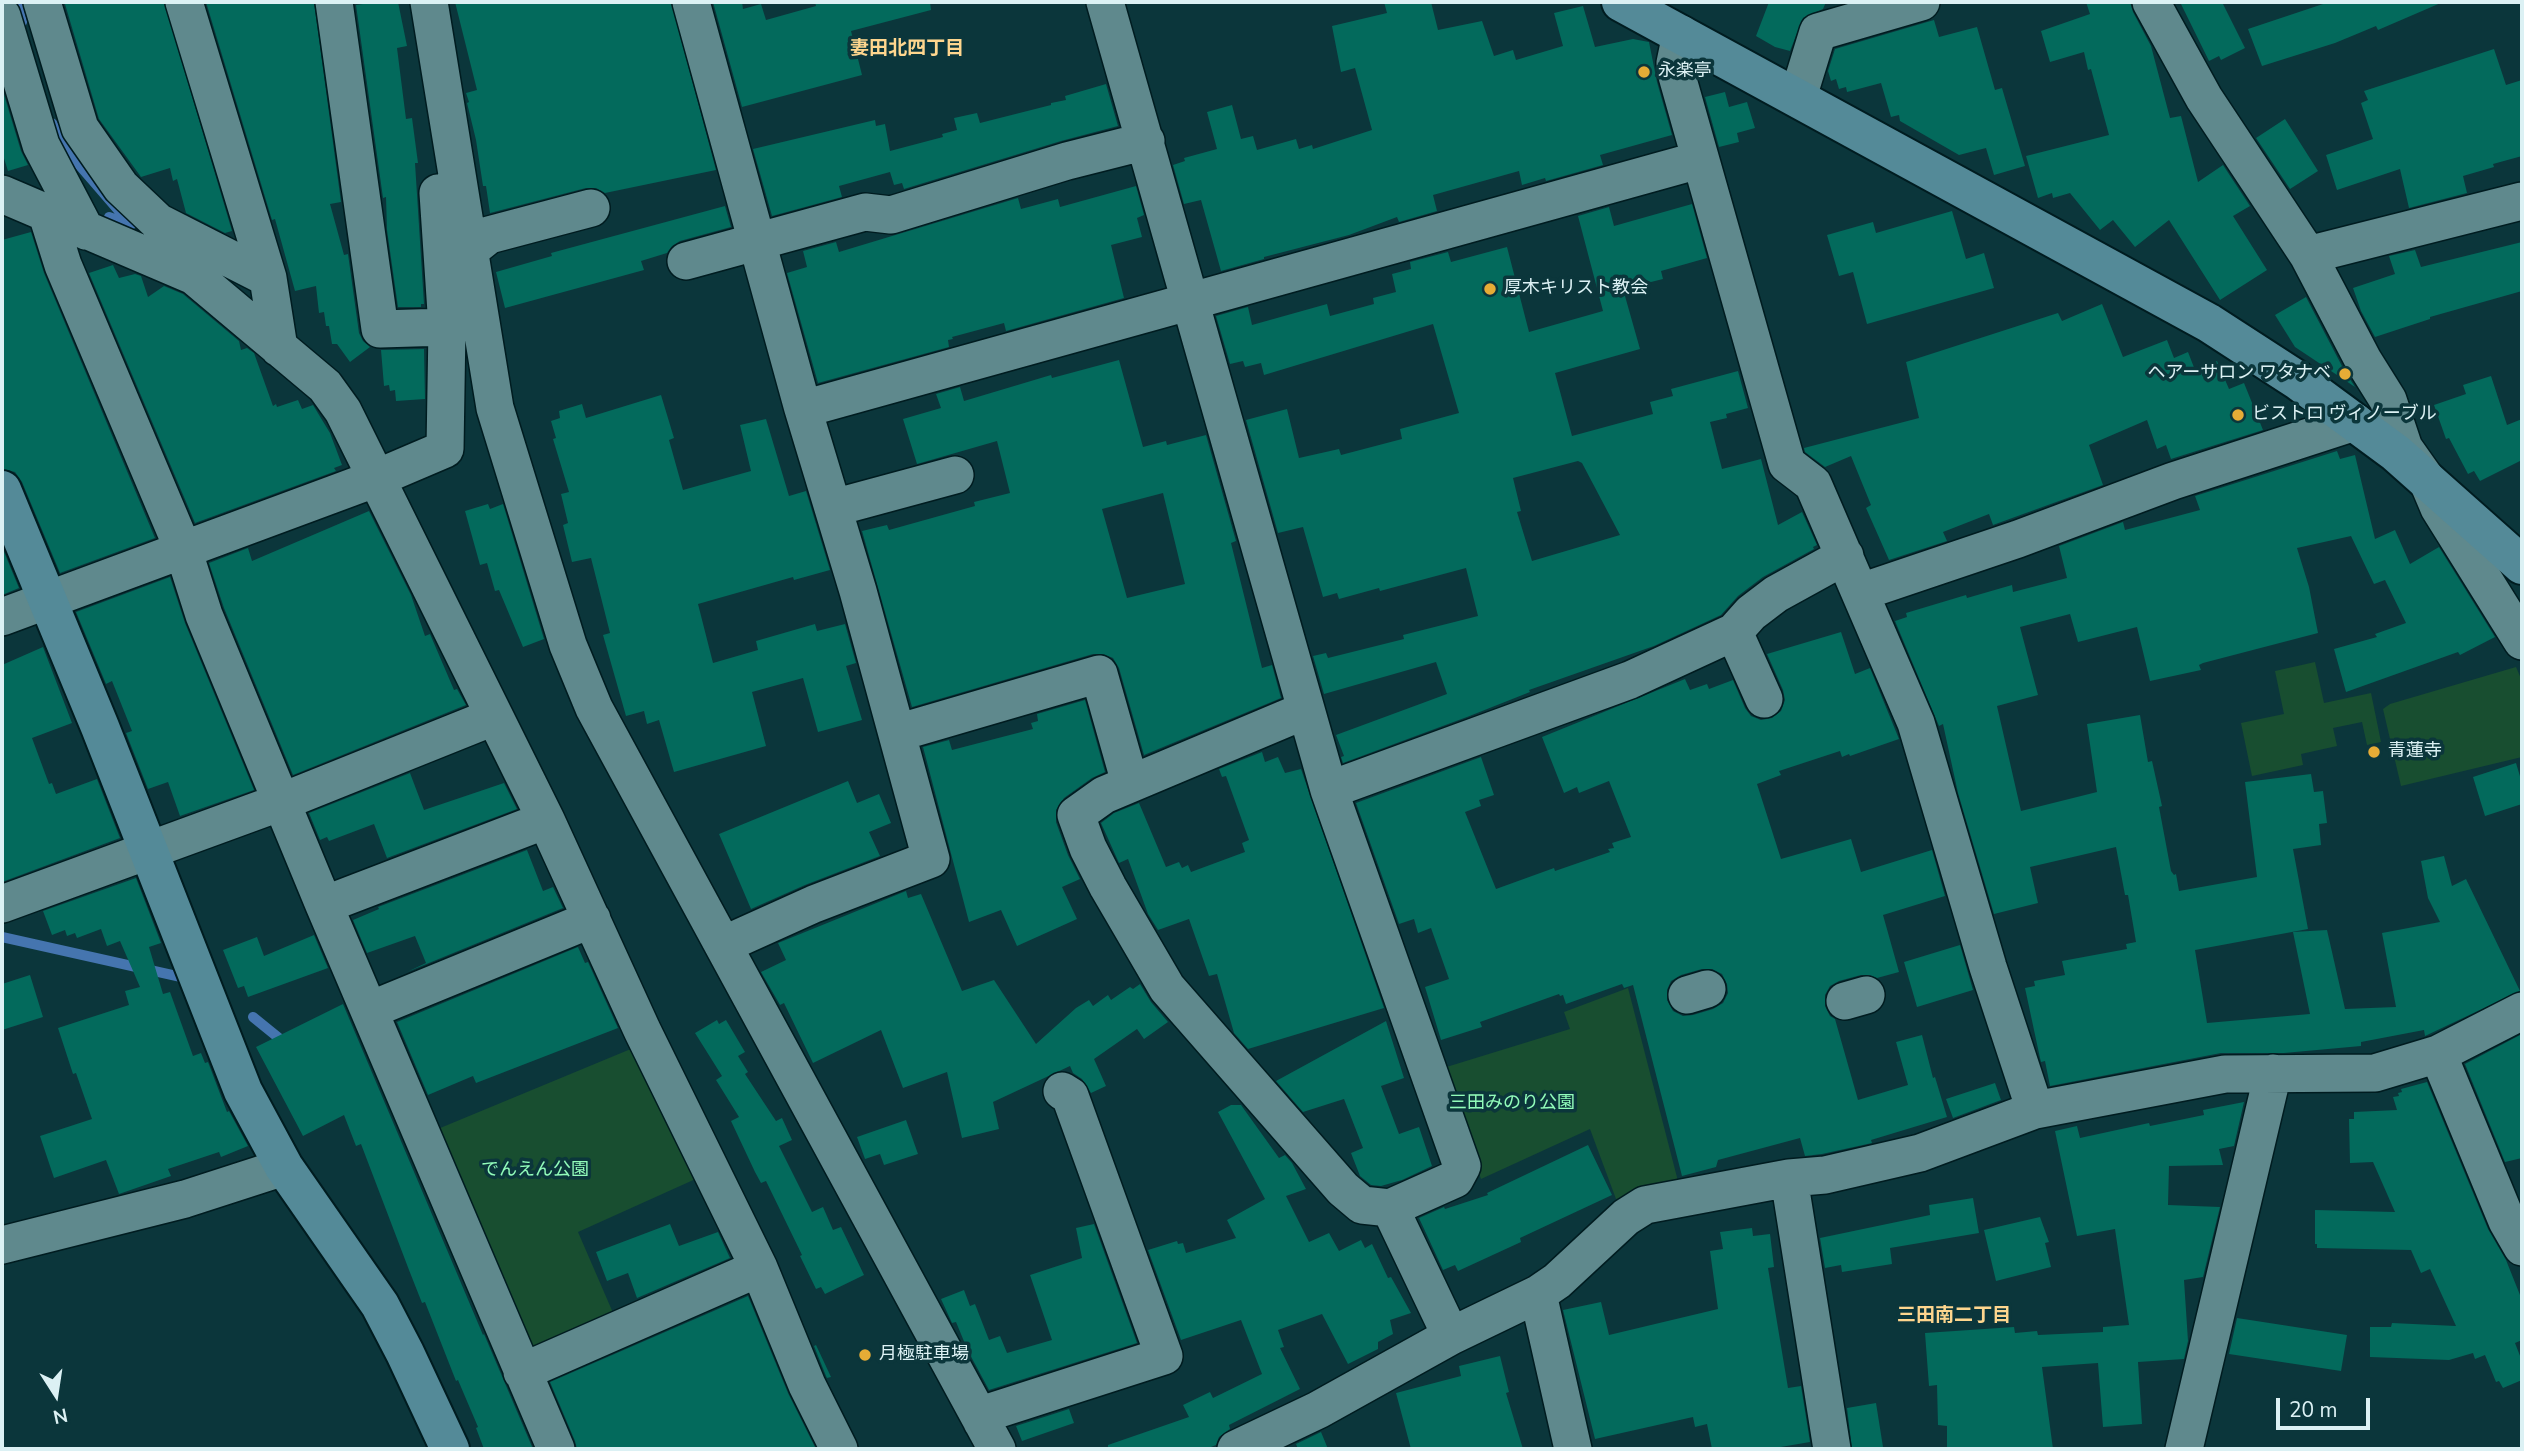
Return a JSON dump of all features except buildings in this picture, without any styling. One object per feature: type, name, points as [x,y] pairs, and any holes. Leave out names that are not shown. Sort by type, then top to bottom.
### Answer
[{"type":"street","points":[[42,2],[80,128],[121,187],[158,222],[268,278]]},
{"type":"street","points":[[184,2],[268,278],[279,348]]},
{"type":"street","points":[[334,2],[380,329],[447,327]]},
{"type":"street","points":[[429,2],[495,408],[568,645],[594,708],[990,1436]]},
{"type":"street","points":[[691,2],[931,859],[814,904],[723,945]]},
{"type":"street","points":[[1105,2],[1329,790],[1462,1166],[1455,1179],[1390,1208],[1362,1205],[1343,1189],[1167,988],[1108,887],[1088,848],[1076,815],[1104,795],[1130,783],[1306,710]]},
{"type":"street","points":[[1621,2],[1662,19],[1798,97],[2209,323],[2297,380],[2396,453],[2522,565]]},
{"type":"street","points":[[1798,97],[1818,32],[1922,2]]},
{"type":"street","points":[[2151,2],[2203,98],[2308,255],[2363,360],[2388,400],[2404,448],[2428,482],[2440,508],[2522,641]]},
{"type":"street","points":[[2,16],[41,145],[86,231]]},
{"type":"street","points":[[1662,19],[1699,160],[1787,464],[1813,484],[1916,723],[1988,967],[2035,1110]]},
{"type":"street","points":[[686,261],[864,212],[891,215],[1067,161],[1146,141]]},
{"type":"street","points":[[2,617],[377,478],[445,449],[447,327],[437,178],[453,154]]},
{"type":"street","points":[[803,409],[1699,160]]},
{"type":"street","points":[[2,194],[194,275],[325,386],[343,411],[546,820],[642,1030],[760,1268],[807,1385],[839,1449]]},
{"type":"street","points":[[2308,255],[2522,201]]},
{"type":"street","points":[[469,251],[489,235],[591,208]]},
{"type":"street","points":[[46,211],[63,265],[183,549],[204,615],[281,802],[556,1449]]},
{"type":"street","points":[[1861,592],[2018,539],[2173,481],[2355,422]]},
{"type":"street","points":[[833,508],[955,475]]},
{"type":"street","points":[[2,490],[243,1091],[284,1167],[380,1305],[450,1449]]},
{"type":"street","points":[[1329,790],[1630,680],[1734,632],[1751,612],[1776,594],[1845,556]]},
{"type":"street","points":[[1734,632],[1764,699]]},
{"type":"street","points":[[897,733],[1099,674],[1130,783]]},
{"type":"street","points":[[2,904],[281,802],[494,717]]},
{"type":"street","points":[[324,905],[546,820]]},
{"type":"street","points":[[370,1010],[592,919]]},
{"type":"street","points":[[1236,1449],[1318,1410],[1451,1336],[1538,1294],[1557,1281],[1626,1217],[1645,1205],[1789,1178],[1825,1175],[1920,1153],[2035,1110],[2225,1074],[2375,1073],[2438,1054],[2522,1011]]},
{"type":"street","points":[[2438,1054],[2507,1221],[2522,1247]]},
{"type":"street","points":[[2184,1449],[2273,1073]]},
{"type":"street","points":[[990,1436],[993,1411],[1164,1356],[1070,1096],[1062,1091]]},
{"type":"street","points":[[2,1245],[185,1199],[284,1167]]},
{"type":"street","points":[[1789,1178],[1832,1449]]},
{"type":"street","points":[[1390,1208],[1451,1336]]},
{"type":"street","points":[[522,1372],[760,1268]]},
{"type":"street","points":[[1538,1294],[1573,1449]]},
{"type":"green space","points":[[2315,662],[2324,703],[2371,693],[2381,742],[2367,745],[2362,722],[2333,728],[2337,746],[2301,754],[2303,765],[2252,776],[2241,723],[2284,714],[2275,671]]},
{"type":"green space","points":[[2516,667],[2522,681],[2522,757],[2401,786],[2383,709],[2390,704]]},
{"type":"green space","name":"三田みのり公園","points":[[1628,988],[1679,1185],[1616,1199],[1590,1129],[1481,1179],[1440,1069],[1570,1029],[1564,1012]]},
{"type":"green space","name":"でんえん公園","points":[[638,1046],[700,1177],[578,1232],[617,1322],[536,1358],[433,1131]]},
{"type":"waterway","points":[[17,2],[22,22]]},
{"type":"waterway","points":[[52,123],[68,152],[131,225]]},
{"type":"waterway","points":[[109,217],[130,225]]},
{"type":"waterway","points":[[2,937],[181,977]]},
{"type":"waterway","points":[[253,1017],[285,1043]]},
{"type":"place","name":"永楽亭","points":[[1644,72]]},
{"type":"place","name":"厚木キリスト教会","points":[[1490,289]]},
{"type":"place","name":"ヘアーサロン ワタナベ","points":[[2345,374]]},
{"type":"place","name":"ビストロ ヴィノーブル","points":[[2238,415]]},
{"type":"place","name":"青蓮寺","points":[[2374,752]]},
{"type":"place","name":"月極駐車場","points":[[865,1355]]},
{"type":"district","name":"妻田北四丁目","points":[[907,49]]},
{"type":"district","name":"三田南二丁目","points":[[1954,1316]]}]
